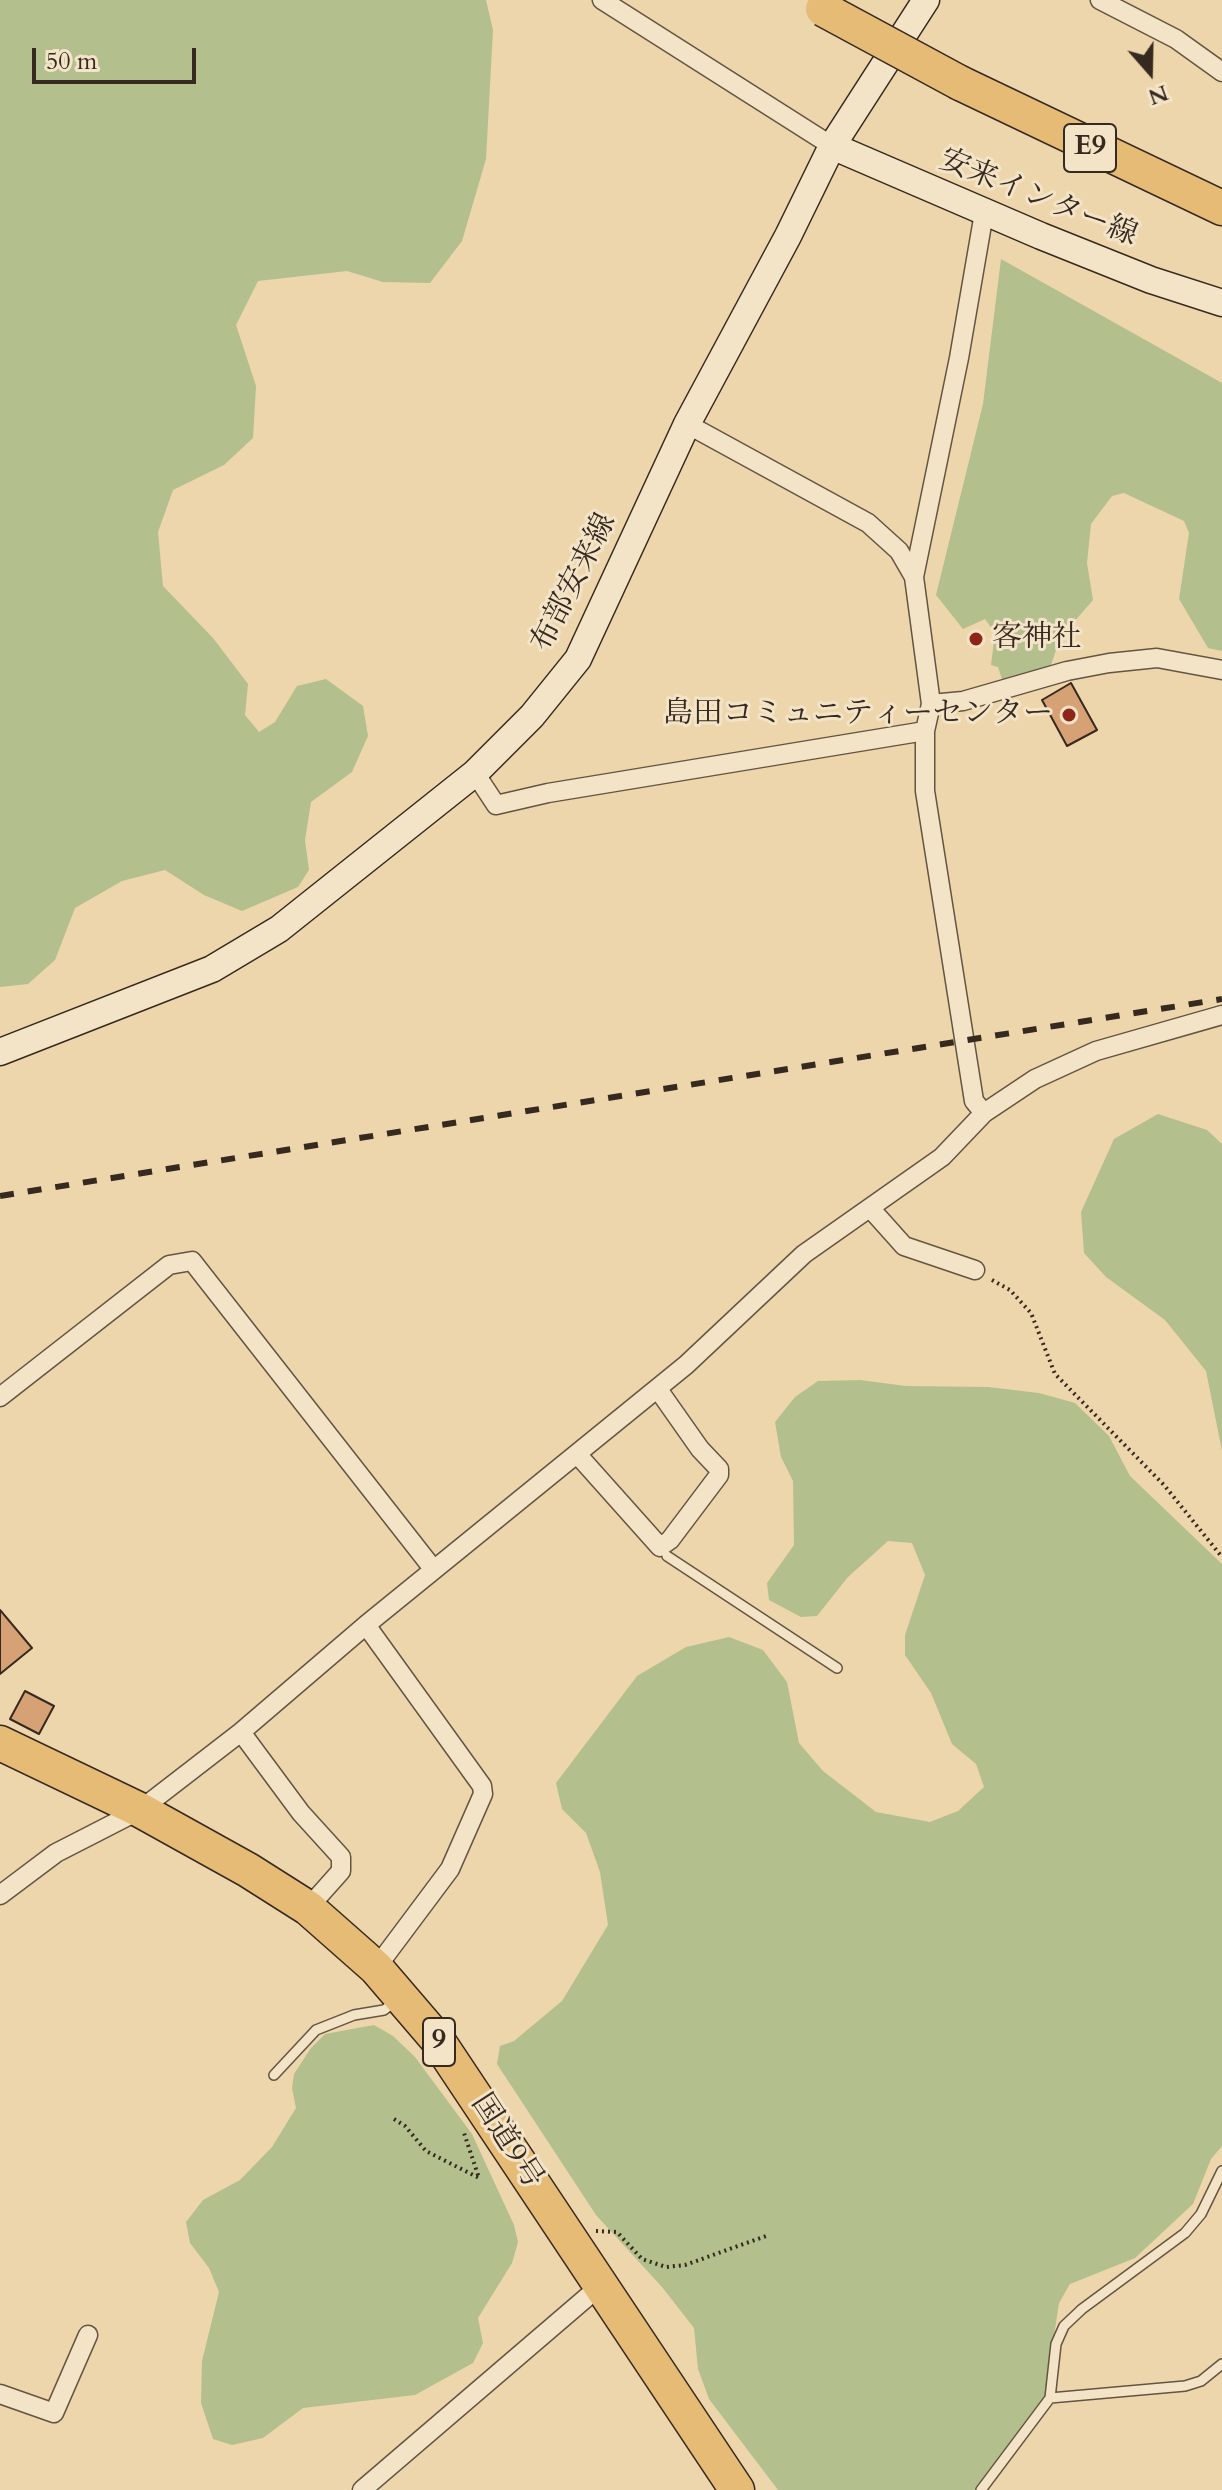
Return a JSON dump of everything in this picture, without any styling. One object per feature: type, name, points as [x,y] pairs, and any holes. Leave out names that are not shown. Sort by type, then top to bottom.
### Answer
[{"type":"highway","name":"E9","points":[[816,5],[960,83],[1222,208]]},
{"type":"highway","name":"国道9号","points":[[0,1743],[140,1810],[248,1870],[308,1908],[376,1968],[453,2063],[737,2490]]},
{"type":"main road","name":"布部安来線","points":[[0,1052],[212,969],[279,929],[475,773],[532,716],[578,659],[687,424],[788,236],[832,146],[926,0]]},
{"type":"main road","name":"安来インター線","points":[[832,146],[984,213],[1151,280],[1222,303]]},
{"type":"street","points":[[602,0],[832,146]]},
{"type":"street","points":[[1100,0],[1176,39],[1222,72]]},
{"type":"street","points":[[984,213],[959,358],[914,577],[931,704],[925,731],[925,791],[974,1101],[984,1113]]},
{"type":"street","points":[[687,424],[868,523],[899,551],[914,577]]},
{"type":"street","points":[[931,704],[973,699],[1053,674],[1109,663],[1157,658],[1222,670]]},
{"type":"street","points":[[475,773],[496,805],[548,793],[925,731]]},
{"type":"street","points":[[0,1895],[56,1853],[140,1810],[241,1732],[366,1625],[686,1365],[804,1254],[942,1157],[984,1113],[1035,1079],[1096,1051],[1222,1015]]},
{"type":"street","points":[[870,1208],[904,1246],[975,1270]]},
{"type":"street","points":[[0,1397],[169,1265],[192,1261],[434,1570]]},
{"type":"street","points":[[577,1454],[663,1551],[719,1475],[719,1469],[700,1449],[662,1395]]},
{"type":"street","points":[[366,1625],[482,1786],[483,1794],[450,1869],[376,1968]]},
{"type":"street","points":[[241,1732],[292,1802],[341,1857],[341,1871],[308,1908]]},
{"type":"street","points":[[362,2490],[600,2286]]},
{"type":"street","points":[[0,2394],[54,2413],[88,2335]]},
{"type":"lane","points":[[663,1551],[837,1668]]},
{"type":"lane","points":[[274,2075],[316,2030],[354,2015],[384,2010],[402,1997]]},
{"type":"lane","points":[[981,2490],[1050,2398],[1056,2344],[1064,2326],[1082,2309],[1185,2233],[1201,2214],[1222,2171]]},
{"type":"lane","points":[[1050,2398],[1185,2386],[1201,2381],[1222,2364]]},
{"type":"path","points":[[975,1270],[1010,1290],[1027,1307],[1055,1374],[1164,1485],[1222,1557]]},
{"type":"path","points":[[394,2119],[405,2126],[426,2151],[479,2178],[458,2120]]},
{"type":"path","points":[[572,2242],[589,2232],[617,2232],[642,2259],[673,2267],[766,2236]]},
{"type":"green space","points":[[0,0],[486,0],[493,30],[486,159],[462,241],[430,283],[383,282],[347,271],[258,281],[236,325],[256,386],[253,438],[224,465],[173,490],[158,532],[163,586],[213,638],[248,684],[245,715],[259,732],[275,722],[297,686],[326,679],[363,706],[368,736],[352,772],[311,802],[305,840],[309,870],[298,887],[242,911],[204,895],[165,870],[122,881],[75,908],[55,960],[28,984],[0,987]]},
{"type":"green space","points":[[1001,259],[1222,383],[1222,651],[1208,648],[1179,599],[1189,533],[1184,521],[1124,493],[1112,496],[1091,524],[1087,563],[1093,600],[1060,638],[1051,665],[1003,682],[998,667],[991,665],[995,633],[985,619],[963,629],[936,595],[983,404]]},
{"type":"green space","points":[[1158,1114],[1207,1130],[1222,1144],[1222,1451],[1206,1371],[1165,1320],[1106,1277],[1084,1253],[1081,1212],[1114,1139]]},
{"type":"green space","points":[[860,1380],[906,1386],[988,1387],[1039,1393],[1075,1403],[1109,1436],[1130,1476],[1222,1564],[1222,2146],[1211,2159],[1193,2204],[1135,2258],[1070,2284],[1059,2303],[1045,2395],[1022,2433],[975,2490],[778,2490],[709,2399],[698,2369],[694,2328],[662,2287],[596,2215],[497,2064],[500,2046],[514,2041],[562,2001],[608,1925],[600,1872],[586,1833],[562,1809],[556,1783],[637,1676],[686,1647],[729,1637],[763,1650],[787,1682],[799,1743],[823,1771],[876,1812],[930,1822],[958,1811],[984,1787],[976,1764],[952,1744],[931,1693],[905,1655],[905,1635],[925,1575],[912,1543],[888,1541],[848,1577],[817,1616],[801,1617],[769,1600],[767,1583],[794,1545],[793,1481],[781,1457],[775,1422],[795,1397],[818,1381]]},
{"type":"green space","points":[[374,2025],[393,2036],[415,2057],[472,2134],[514,2225],[518,2242],[512,2263],[478,2318],[483,2343],[473,2363],[415,2395],[303,2408],[263,2438],[232,2445],[213,2439],[201,2403],[202,2361],[219,2292],[209,2268],[190,2243],[186,2222],[203,2200],[240,2180],[272,2147],[296,2108],[292,2088],[294,2074],[311,2048],[325,2034]]},
{"type":"building","name":"島田コミュニティーセンター","points":[[1071,683],[1097,730],[1067,746],[1042,700]]},
{"type":"building","points":[[0,1610],[32,1648],[0,1674]]},
{"type":"building","points":[[25,1691],[54,1706],[39,1734],[10,1719]]},
{"type":"railway","points":[[0,1196],[1222,999]]},
{"type":"place","name":"客神社","points":[[976,639]]},
{"type":"place","name":"島田コミュニティーセンター","points":[[1069,715]]}]
